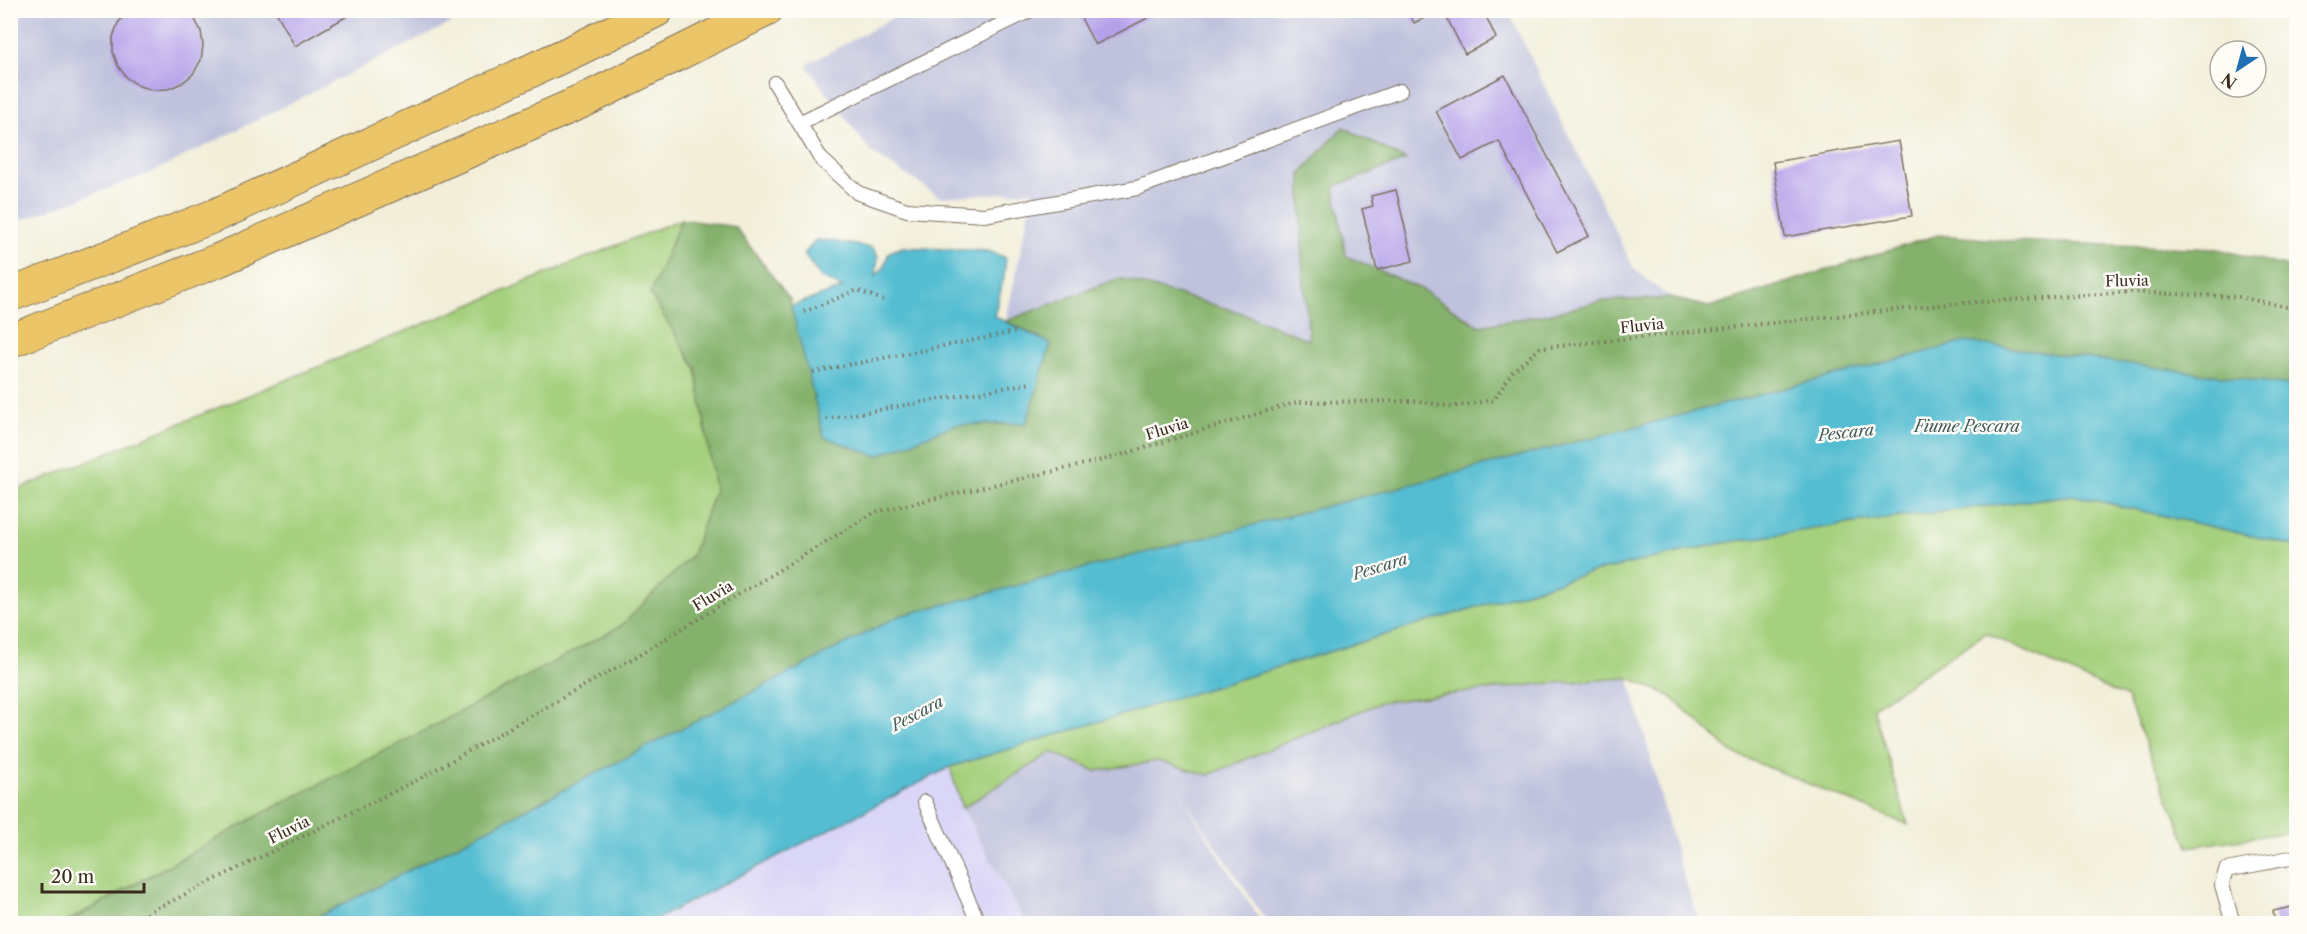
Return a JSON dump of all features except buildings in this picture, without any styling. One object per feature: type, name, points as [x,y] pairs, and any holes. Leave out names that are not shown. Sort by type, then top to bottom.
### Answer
[{"type":"highway","points":[[10,296],[214,216],[578,49],[657,10]]},
{"type":"highway","points":[[10,341],[219,260],[583,101],[766,10]]},
{"type":"lane","points":[[799,123],[1031,10]]},
{"type":"lane","points":[[775,83],[821,159],[858,193],[907,210],[984,215],[1137,188],[1400,91]]},
{"type":"lane","points":[[926,802],[979,924]]},
{"type":"lane","points":[[2233,924],[2222,885],[2226,870],[2296,857]]},
{"type":"path","points":[[804,312],[857,290],[883,300]]},
{"type":"path","name":"Fluvia","points":[[125,924],[417,780],[637,656],[875,512],[1107,459],[1297,402],[1418,401],[1452,406],[1494,400],[1513,371],[1539,348],[1949,304],[2131,292],[2239,297],[2296,309]]},
{"type":"path","points":[[813,372],[1014,332]]},
{"type":"path","points":[[826,419],[1031,383]]},
{"type":"shaded area","points":[[11,11],[475,11],[151,173],[11,224]]},
{"type":"shaded area","points":[[905,11],[1508,11],[1634,269],[1671,298],[1601,301],[1548,314],[1479,326],[1421,289],[1346,256],[1334,187],[1343,127],[1302,260],[1309,340],[1242,313],[1119,278],[1006,321],[1033,191],[940,197],[871,152],[806,65]]},
{"type":"shaded area","points":[[1629,678],[1679,863],[1700,923],[1268,923],[1176,787],[1262,923],[1025,923],[962,808],[1052,752],[1096,771],[1158,761],[1208,775],[1382,702],[1539,684]]},
{"type":"shaded area","points":[[950,767],[962,808],[1025,923],[650,924]]},
{"type":"green space","points":[[1343,127],[1406,160],[1334,187],[1346,256],[1421,289],[1479,326],[1548,314],[1601,301],[1671,298],[1709,307],[1938,235],[2011,241],[2218,249],[2296,269],[2296,386],[1965,342],[899,616],[307,923],[64,924],[265,812],[428,729],[621,626],[692,555],[715,490],[696,368],[650,294],[681,219],[735,227],[790,299],[824,437],[877,456],[954,425],[1026,423],[1051,344],[1006,321],[1119,278],[1242,313],[1309,340],[1302,260],[1301,173]]},
{"type":"green space","points":[[681,219],[651,294],[696,368],[715,490],[692,555],[621,626],[428,729],[265,812],[64,923],[11,924],[11,492]]},
{"type":"green space","points":[[2072,495],[2296,546],[2296,831],[2188,847],[2127,698],[1986,633],[1873,707],[1908,825],[1731,752],[1670,696],[1629,678],[1539,684],[1382,702],[1208,775],[1158,761],[1096,771],[1052,752],[962,808],[950,767],[1588,573],[1717,544],[1838,525]]},
{"type":"water","points":[[816,240],[873,248],[878,257],[876,276],[884,267],[889,252],[903,247],[988,251],[1006,258],[1004,277],[994,316],[1051,344],[1026,423],[954,425],[877,456],[824,437],[791,306],[843,288],[820,277],[804,254]]},
{"type":"water","name":"Fiume Pescara","points":[[1965,342],[2296,386],[2296,546],[2072,495],[1838,525],[1717,544],[1588,573],[950,767],[649,923],[307,923],[899,616]]},
{"type":"water label","name":"Pescara","points":[[1846,432]]},
{"type":"water label","name":"Pescara","points":[[1380,566]]},
{"type":"water label","name":"Pescara","points":[[917,713]]}]
